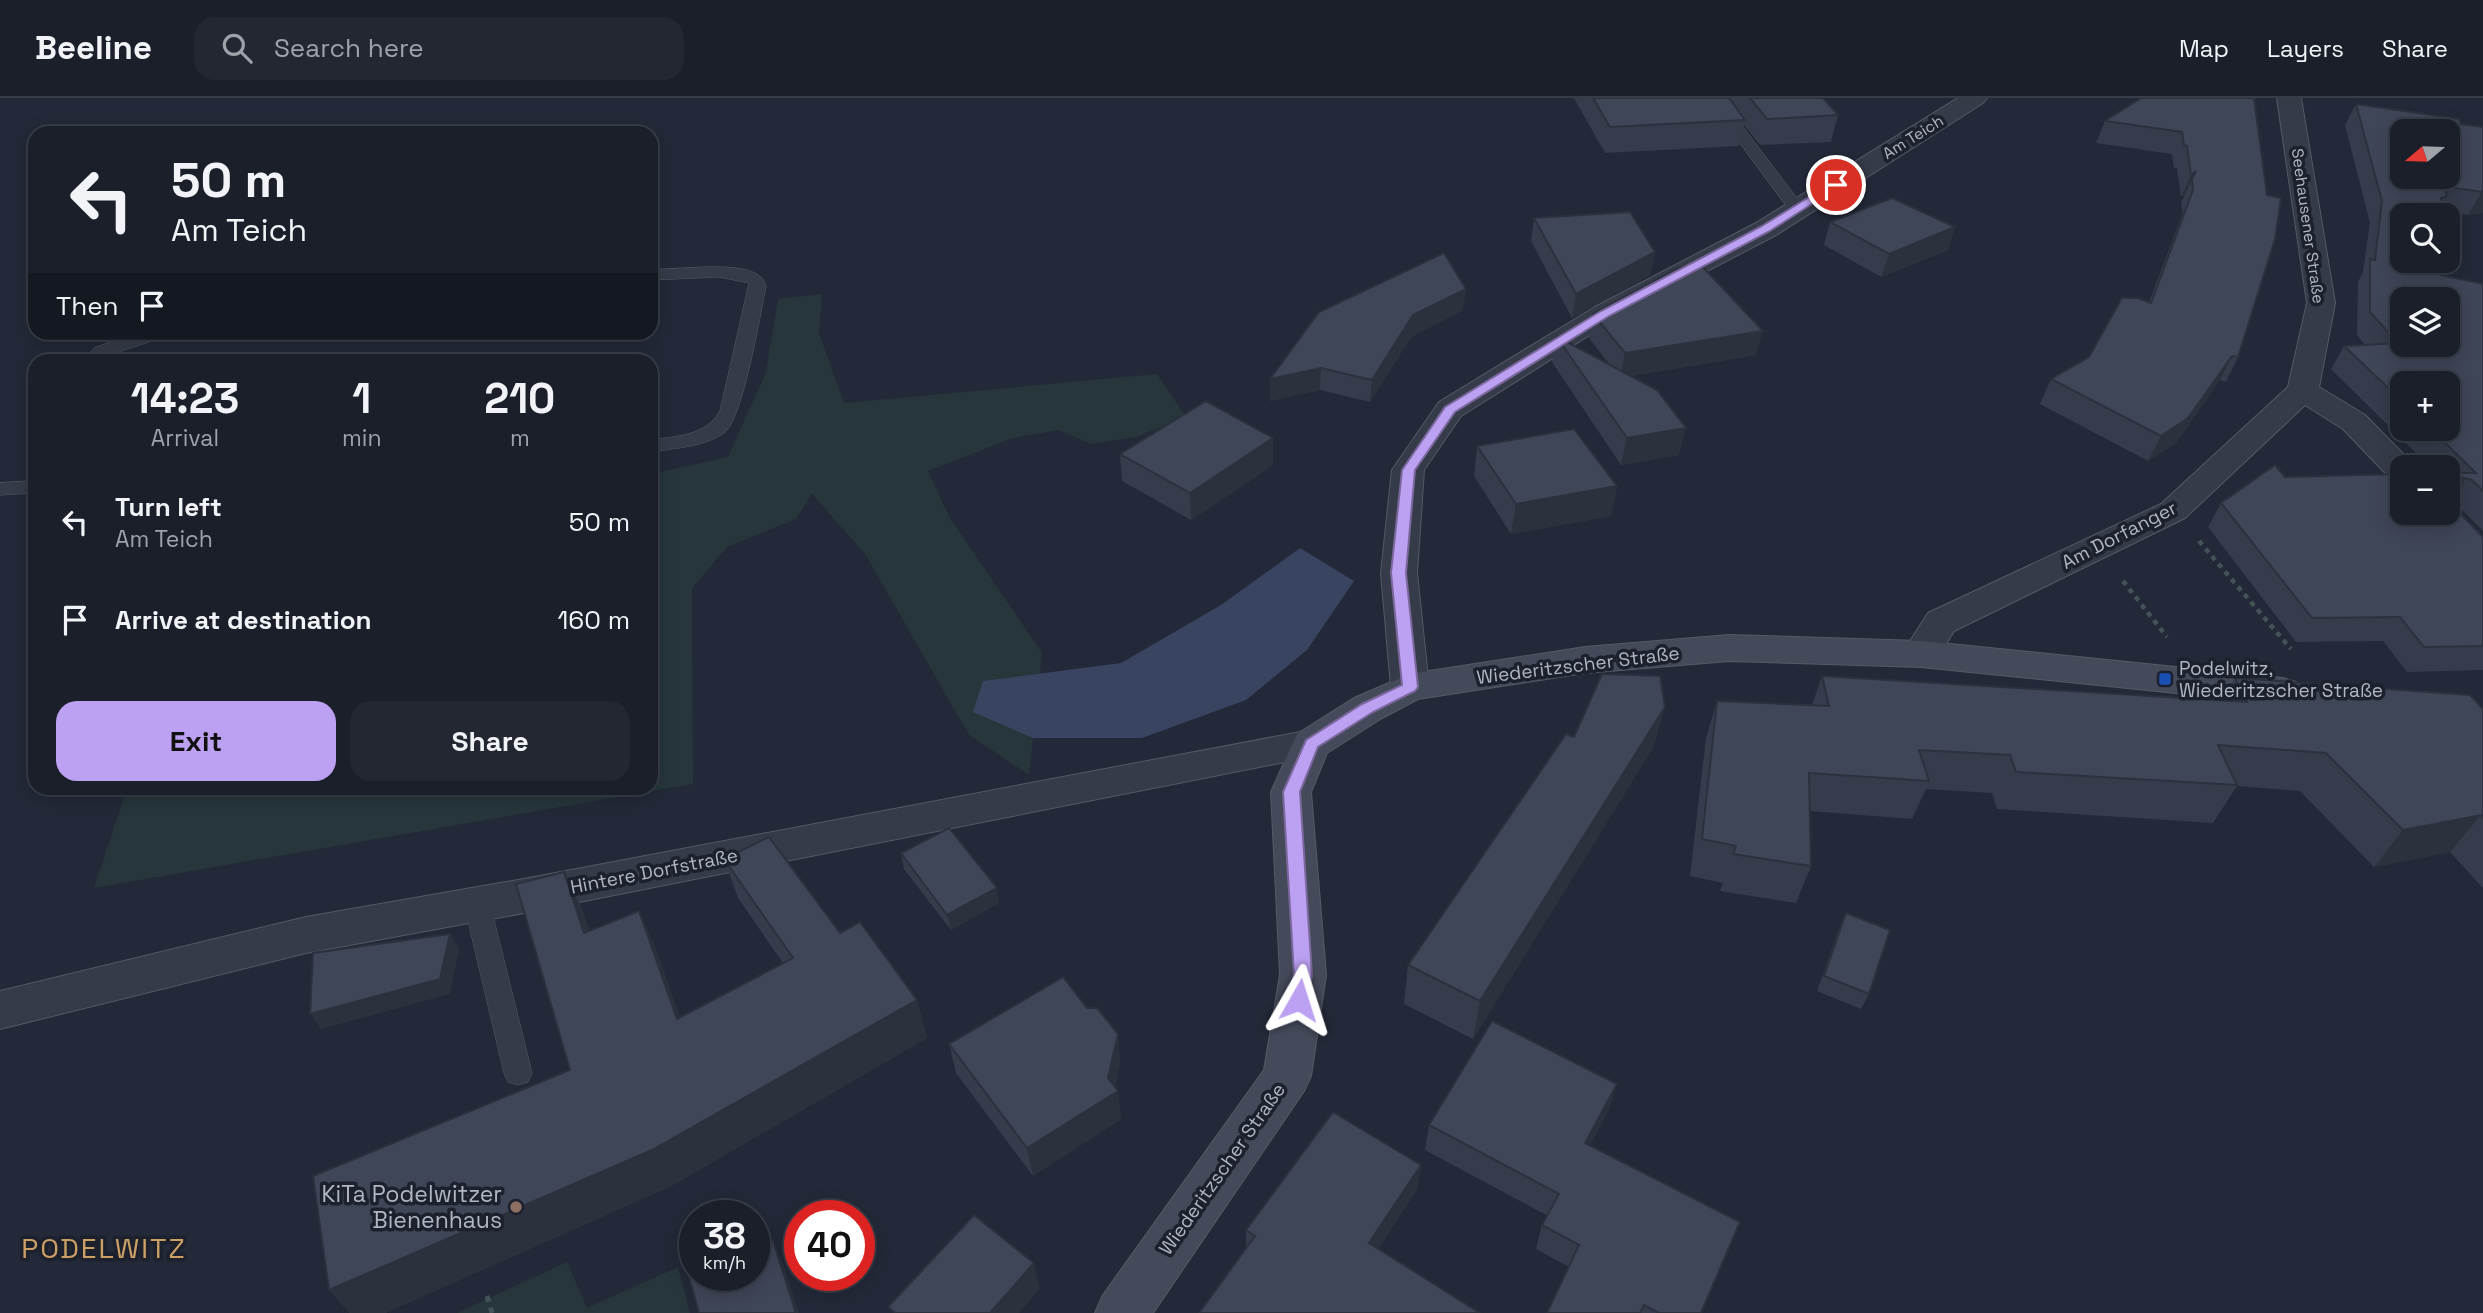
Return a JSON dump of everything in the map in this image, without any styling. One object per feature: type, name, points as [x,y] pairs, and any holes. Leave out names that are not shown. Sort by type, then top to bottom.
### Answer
[{"type":"street","name":"Am Teich","points":[[1410,687],[1399,573],[1408,470],[1450,410],[1605,313],[1766,229],[1975,98]]},
{"type":"street","name":"Seehausener Straße","points":[[2289,98],[2321,303],[2303,390]]},
{"type":"street","points":[[2303,390],[2354,422],[2390,459]]},
{"type":"street","name":"Am Dorfanger","points":[[1921,654],[1941,622],[2173,512],[2303,390]]},
{"type":"street","name":"Wiederitzscher Straße","points":[[1122,1313],[1287,1076],[1303,975],[1291,792],[1311,744],[1368,708],[1410,687],[1585,660],[1729,648],[1921,654],[2202,681],[2333,698]]},
{"type":"street","name":"Hintere Dorfstraße","points":[[0,1010],[306,935],[1311,744]]},
{"type":"lane","points":[[1714,98],[1797,209]]},
{"type":"lane","points":[[658,275],[726,273],[757,280],[758,288],[729,411],[719,428],[692,440],[658,445]]},
{"type":"lane","points":[[100,352],[137,340]]},
{"type":"lane","points":[[0,489],[28,487]]},
{"type":"lane","points":[[477,904],[518,1073]]},
{"type":"path","points":[[2173,512],[2333,698]]},
{"type":"path","points":[[2096,547],[2202,681]]},
{"type":"path","points":[[487,1296],[492,1313]]},
{"type":"shaded area","points":[[822,294],[819,333],[844,403],[1157,374],[1186,417],[1136,437],[1090,444],[1059,430],[1013,438],[928,471],[950,518],[1042,653],[1029,775],[969,735],[865,554],[812,494],[796,519],[727,547],[692,588],[693,784],[658,790],[658,472],[728,457],[766,372],[778,299]]},
{"type":"shaded area","points":[[125,795],[630,795],[94,888]]},
{"type":"shaded area","points":[[567,1262],[587,1308],[678,1267],[679,1291],[684,1291],[690,1313],[457,1313]]},
{"type":"water","points":[[1300,548],[1354,581],[1307,650],[1246,700],[1142,738],[1033,738],[973,712],[983,681],[1121,663],[1221,605]]},
{"type":"building","points":[[1593,98],[1729,98],[1745,120],[1610,127]]},
{"type":"building","points":[[1750,98],[1823,98],[1838,115],[1767,119]]},
{"type":"building","points":[[2141,98],[2254,98],[2267,195],[2281,198],[2275,239],[2238,357],[2232,356],[2188,418],[2161,436],[2051,379],[2089,357],[2122,298],[2138,298],[2151,303],[2193,190],[2192,180],[2196,171],[2191,175],[2182,132],[2105,121]]},
{"type":"building","points":[[2356,104],[2459,119],[2390,119],[2390,189],[2447,189],[2446,197],[2441,198],[2442,203],[2390,203],[2390,273],[2441,273],[2483,284],[2483,491],[2472,480],[2463,478],[2460,486],[2460,473],[2476,473],[2443,441],[2460,441],[2460,371],[2390,371],[2390,390],[2344,346],[2390,343],[2390,357],[2460,357],[2460,287],[2390,287],[2390,334],[2370,312],[2370,259],[2375,260],[2382,201]]},
{"type":"building","points":[[2460,122],[2461,124],[2483,127],[2483,192],[2460,189]]},
{"type":"building","points":[[1892,198],[1955,227],[1889,254],[1830,222]]},
{"type":"building","points":[[1630,212],[1655,252],[1576,294],[1534,218]]},
{"type":"building","points":[[1444,253],[1466,289],[1413,315],[1372,380],[1321,368],[1270,379],[1319,312]]},
{"type":"building","points":[[1700,264],[1763,331],[1625,353],[1593,314],[1678,268]]},
{"type":"building","points":[[1556,336],[1657,390],[1686,428],[1627,438]]},
{"type":"building","points":[[1206,401],[1273,438],[1190,493],[1120,454]]},
{"type":"building","points":[[1574,429],[1617,486],[1516,504],[1477,446]]},
{"type":"building","points":[[2275,465],[2285,477],[2390,474],[2390,525],[2460,525],[2460,513],[2483,537],[2483,646],[2424,647],[2400,617],[2312,618],[2221,503]]},
{"type":"building","points":[[1602,674],[1660,676],[1665,707],[1480,1001],[1408,965],[1566,734],[1574,737]]},
{"type":"building","points":[[1822,676],[2247,702],[2235,678],[2470,695],[2483,709],[2483,818],[2481,815],[2403,830],[2326,753],[2218,745],[2237,785],[2016,772],[2010,755],[1919,750],[1929,781],[1809,773],[1811,866],[1733,854],[1736,846],[1702,839],[1717,701],[1829,706]]},
{"type":"building","points":[[949,828],[997,888],[947,915],[901,853]]},
{"type":"building","points":[[769,837],[840,933],[860,922],[917,1000],[652,1150],[329,1290],[313,1176],[570,1070],[516,884],[564,872],[584,933],[639,911],[677,1019],[793,958],[724,859]]},
{"type":"building","points":[[1846,913],[1890,930],[1869,994],[1824,976]]},
{"type":"building","points":[[450,934],[440,979],[310,1014],[313,953]]},
{"type":"building","points":[[1063,977],[1087,1008],[1097,1008],[1118,1034],[1108,1078],[1118,1091],[1027,1148],[949,1044]]},
{"type":"building","points":[[1492,1021],[1617,1084],[1585,1143],[1740,1222],[1701,1313],[1659,1313],[1644,1305],[1640,1313],[1547,1313],[1579,1245],[1542,1225],[1559,1194],[1429,1125]]},
{"type":"building","points":[[1333,1112],[1421,1165],[1369,1243],[1480,1313],[1199,1313],[1255,1236],[1246,1230]]},
{"type":"building","points":[[974,1215],[1034,1263],[990,1313],[895,1313],[888,1307]]},
{"type":"building","points":[[773,1241],[784,1275],[784,1291],[789,1291],[796,1313],[699,1313],[693,1291],[770,1291],[770,1242]]},
{"type":"place","name":"Podelwitz, Wiederitzscher Straße","points":[[2165,679]]},
{"type":"place","name":"KiTa Podelwitzer Bienenhaus","points":[[516,1207]]},
{"type":"district","name":"PODELWITZ","points":[[104,1248]]},
{"type":"route","points":[[1299,1000],[1303,975],[1291,792],[1311,744],[1368,708],[1410,687],[1399,573],[1408,470],[1450,410],[1605,313],[1766,229],[1836,185]]}]
